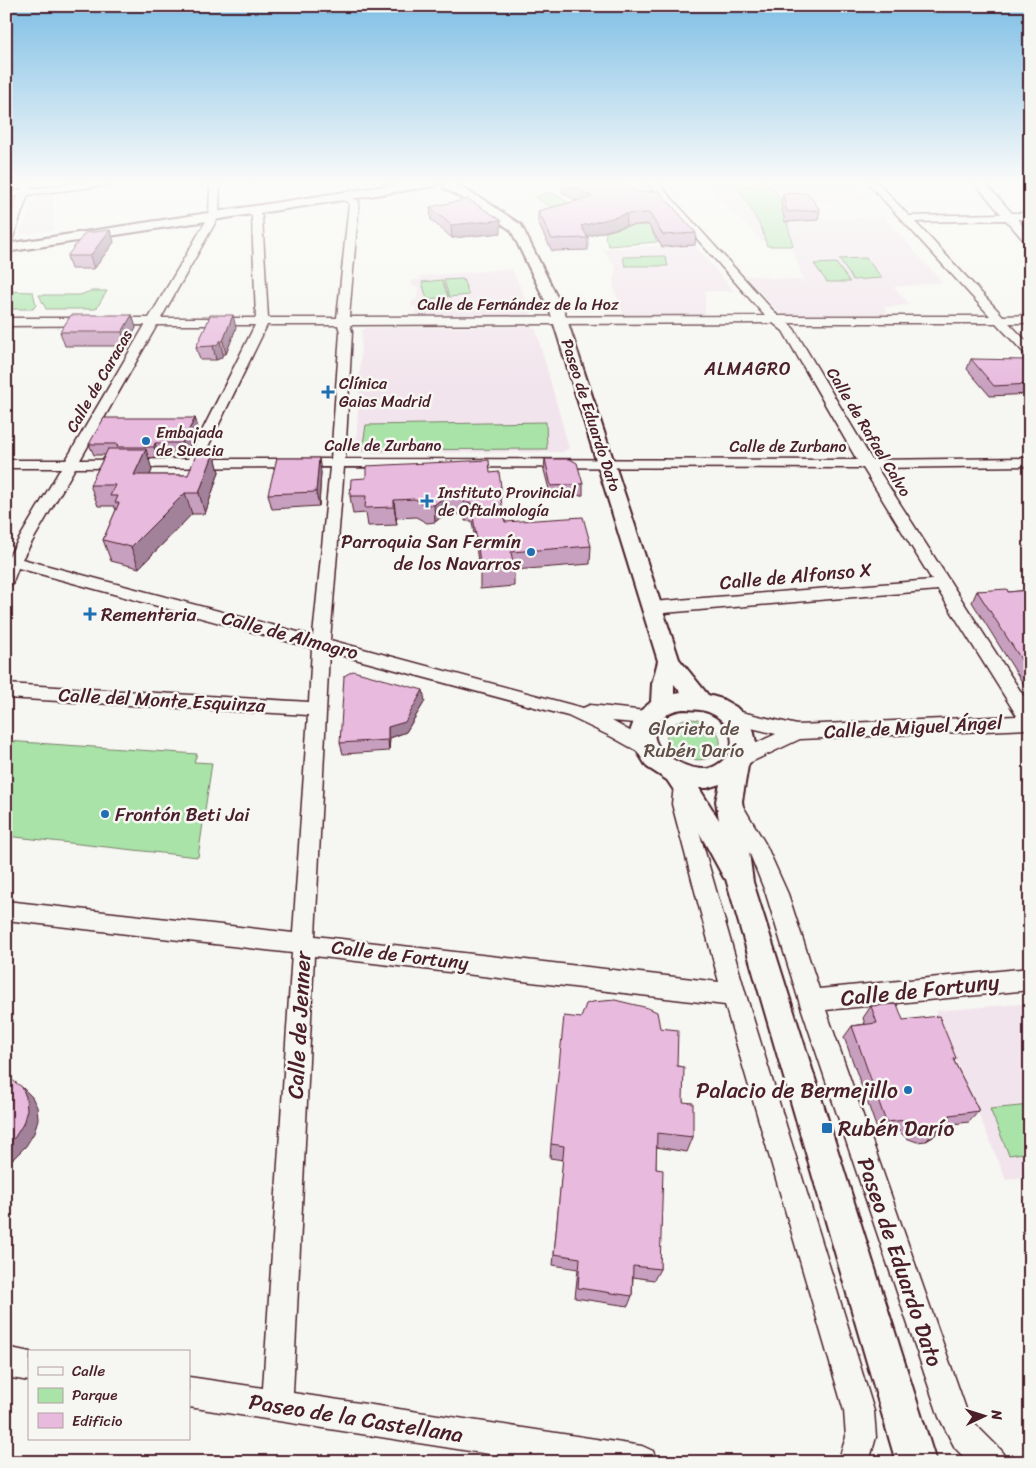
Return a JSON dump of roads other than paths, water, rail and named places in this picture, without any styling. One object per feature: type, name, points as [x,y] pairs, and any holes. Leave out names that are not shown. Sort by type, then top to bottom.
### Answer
[{"type":"main road","name":"Paseo de Eduardo Dato","points":[[527,251],[561,320],[669,661],[700,701]]},
{"type":"main road","points":[[669,661],[655,711],[642,731],[646,749],[658,764],[681,780],[740,882]]},
{"type":"main road","points":[[655,711],[681,700],[700,701],[718,707],[733,718],[744,733],[746,746],[739,762],[729,801],[740,882],[916,1462]]},
{"type":"main road","points":[[681,780],[706,778],[722,774],[739,762]]},
{"type":"street","name":"Calle de Caracas","points":[[6,580],[10,561],[70,464],[194,251]]},
{"type":"street","points":[[194,464],[262,322],[259,251]]},
{"type":"street","name":"Calle de Jenner","points":[[277,1406],[321,644],[337,463],[346,332],[343,321],[349,251]]},
{"type":"street","name":"Calle de Rafael Calvo","points":[[713,251],[775,320],[788,329],[867,464],[1030,721]]},
{"type":"street","points":[[936,251],[1030,352]]},
{"type":"street","name":"Calle de Fernández de la Hoz","points":[[6,322],[1030,319]]},
{"type":"street","name":"Calle de Zurbano","points":[[6,464],[606,462],[867,464],[1030,462]]},
{"type":"street","name":"Calle de Almagro","points":[[10,561],[573,711],[619,732],[646,749]]},
{"type":"street","name":"Calle de Alfonso X","points":[[652,608],[943,584]]},
{"type":"street","name":"Calle del Monte Esquinza","points":[[6,690],[317,709]]},
{"type":"street","name":"Calle de Almagro","points":[[573,711],[655,711]]},
{"type":"street","name":"Calle de Miguel Ángel","points":[[733,718],[797,732],[1030,721]]},
{"type":"street","name":"Calle de Miguel Ángel","points":[[739,762],[797,732]]},
{"type":"street","points":[[681,780],[682,804],[685,817],[734,995],[859,1411],[861,1428],[860,1447],[853,1462]]},
{"type":"street","name":"Paseo de Eduardo Dato","points":[[729,801],[759,851],[777,894],[811,1001],[954,1417],[966,1436],[991,1462]]},
{"type":"street","name":"Calle de Fortuny","points":[[6,910],[303,943],[734,995]]},
{"type":"street","name":"Calle de Fortuny","points":[[811,1001],[1030,979]]},
{"type":"street","points":[[6,1362],[28,1366]]},
{"type":"street","name":"Paseo de la Castellana","points":[[190,1392],[642,1462]]},
{"type":"place","name":"Clínica Gaias Madrid","points":[[328,392]]},
{"type":"place","name":"Embajada de Suecia","points":[[146,441]]},
{"type":"place","name":"Instituto Provincial de Oftalmología","points":[[427,501]]},
{"type":"place","name":"Parroquia San Fermín de los Navarros","points":[[531,552]]},
{"type":"place","name":"Rementeria","points":[[90,614]]},
{"type":"place","name":"Frontón Beti Jai","points":[[105,814]]},
{"type":"place","name":"Palacio de Bermejillo","points":[[908,1090]]},
{"type":"place","name":"Rubén Darío","points":[[827,1128]]},
{"type":"district","name":"ALMAGRO","points":[[748,369]]},
{"type":"park label","name":"Glorieta de Rubén Darío","points":[[694,739]]}]
